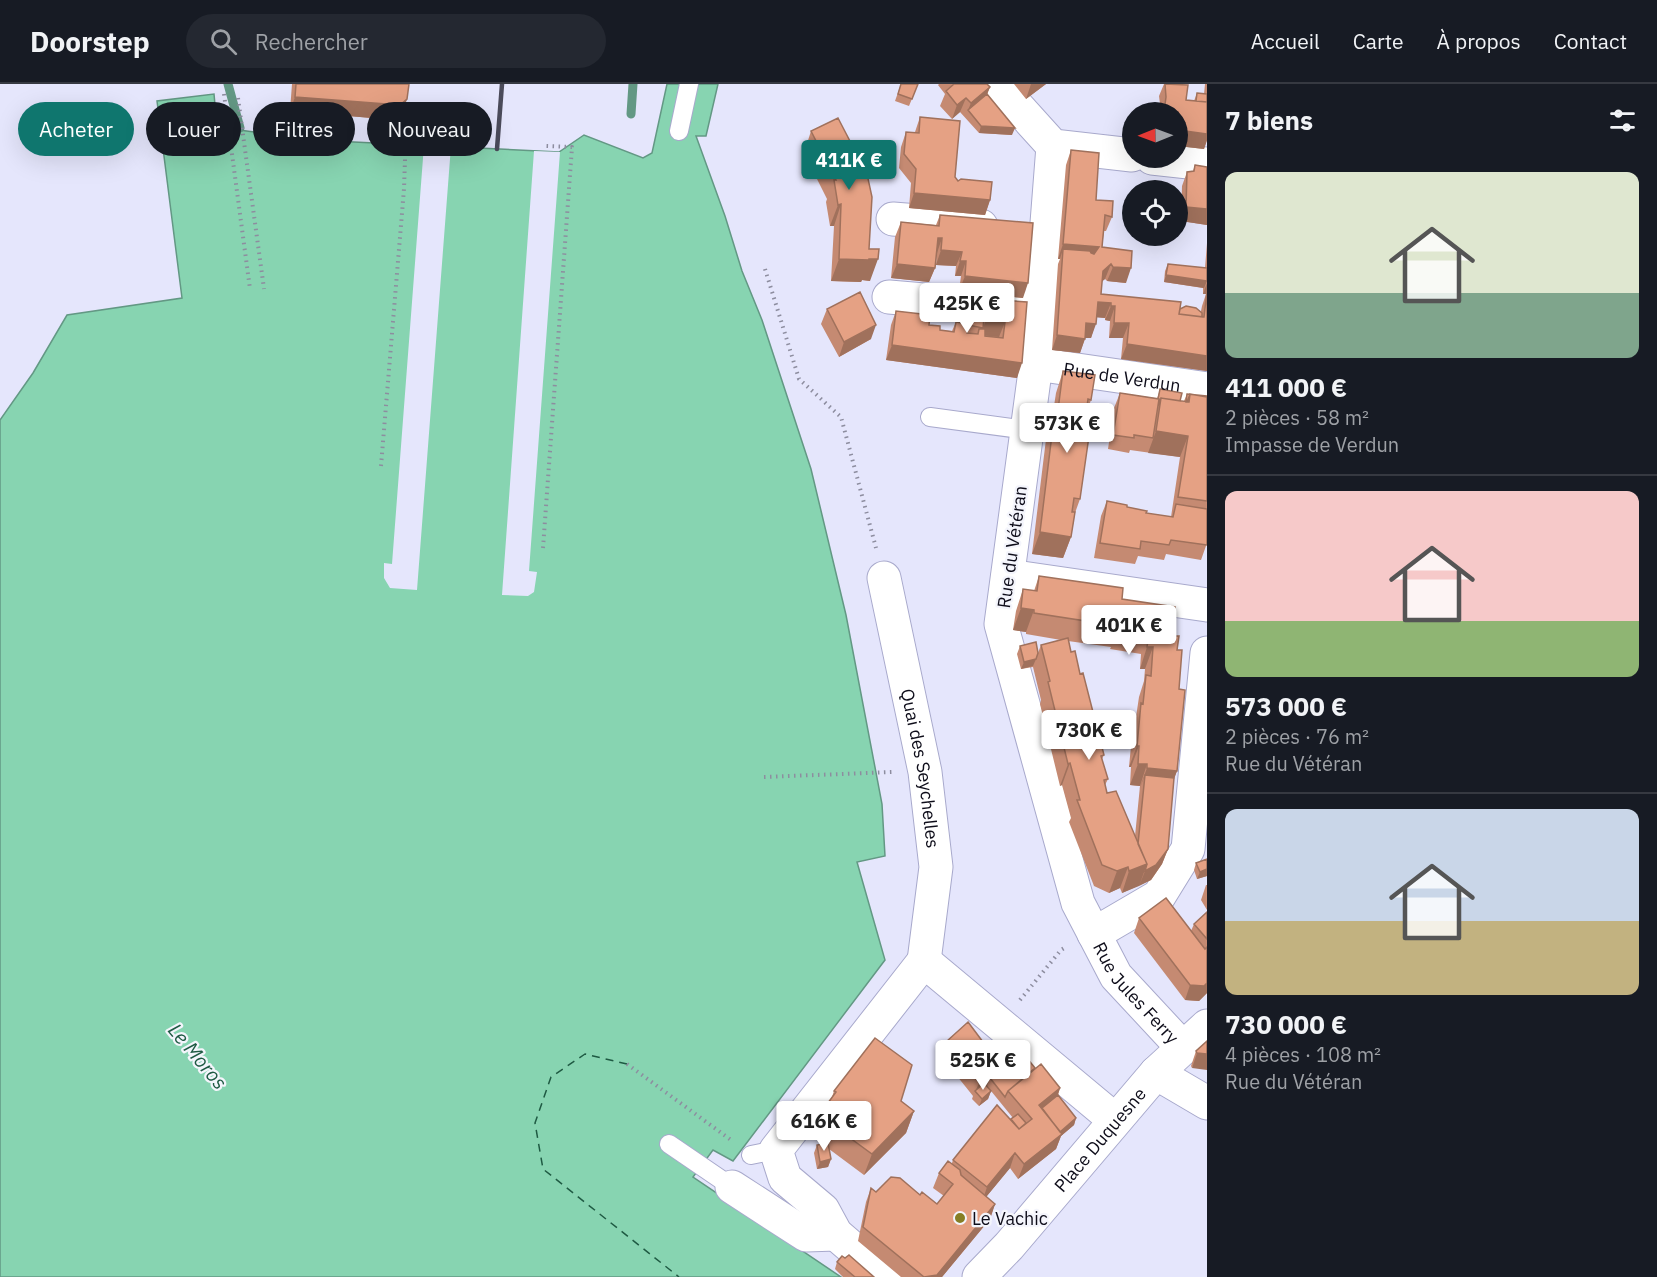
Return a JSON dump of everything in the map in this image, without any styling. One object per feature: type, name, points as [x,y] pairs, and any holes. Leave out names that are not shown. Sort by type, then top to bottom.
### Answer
[{"type":"street","points":[[997,84],[1053,146],[1122,154]]},
{"type":"street","name":"Rue du Vétéran","points":[[1053,146],[1026,229],[1041,309],[1028,430],[1001,624],[1078,903],[1094,934]]},
{"type":"street","points":[[1188,162],[1207,164]]},
{"type":"street","points":[[893,219],[1026,229]]},
{"type":"street","points":[[888,297],[1041,309]]},
{"type":"street","name":"Rue de Verdun","points":[[1036,364],[1207,389]]},
{"type":"street","points":[[1008,576],[1207,606]]},
{"type":"street","name":"Quai des Seychelles","points":[[884,578],[925,772],[936,867],[924,961]]},
{"type":"street","name":"Rue Jules Ferry","points":[[1183,1048],[1116,976],[1094,934],[1159,896],[1188,849],[1207,653]]},
{"type":"street","points":[[886,1277],[836,1234],[823,1210],[785,1178],[764,1152],[924,961],[1115,1120]]},
{"type":"street","points":[[1156,1073],[1207,1026]]},
{"type":"street","name":"Place Duquesne","points":[[980,1277],[1156,1073],[1207,1103]]},
{"type":"street","points":[[732,1187],[806,1235],[836,1234]]},
{"type":"lane","points":[[679,131],[689,84]]},
{"type":"lane","points":[[930,417],[1028,430]]},
{"type":"lane","points":[[669,1144],[732,1187]]},
{"type":"path","points":[[224,94],[249,289]]},
{"type":"path","points":[[238,98],[264,289]]},
{"type":"path","points":[[543,548],[572,147],[545,146]]},
{"type":"path","points":[[381,466],[405,156]]},
{"type":"path","points":[[765,269],[799,379],[841,417],[884,578]]},
{"type":"path","points":[[764,777],[882,773]]},
{"type":"path","points":[[1015,1005],[1061,950],[1094,934]]},
{"type":"path","points":[[627,1064],[672,1099],[764,1152]]},
{"type":"water","name":"Le Moros","points":[[667,84],[718,84],[706,136],[696,136],[742,271],[762,320],[811,469],[846,615],[882,804],[885,856],[857,862],[885,960],[733,1161],[713,1150],[693,1177],[841,1277],[0,1277],[0,420],[33,373],[67,315],[182,298],[164,156],[241,156],[241,130],[253,132],[253,156],[355,156],[355,142],[367,143],[367,156],[492,156],[492,149],[559,152],[584,135],[643,158],[652,153]]},
{"type":"water","points":[[214,94],[215,102],[157,102],[157,101]]},
{"type":"pier","points":[[534,151],[560,152],[529,571],[537,572],[534,592],[528,596],[502,595]]},
{"type":"pier","points":[[423,156],[450,156],[417,590],[390,588],[384,578],[384,563],[392,564]]},
{"type":"building","points":[[296,84],[409,84],[407,99],[404,102],[367,102],[295,97]]},
{"type":"building","points":[[901,84],[918,84],[912,99],[898,94]]},
{"type":"building","points":[[954,84],[987,84],[990,87],[971,103],[966,98],[957,105],[946,91]]},
{"type":"building","points":[[1165,84],[1188,85],[1186,100],[1207,102],[1207,134],[1188,131],[1188,102],[1165,102]]},
{"type":"building","points":[[1197,93],[1207,94],[1207,102],[1196,101]]},
{"type":"building","points":[[987,94],[1015,128],[981,126],[968,110]]},
{"type":"building","points":[[920,117],[960,121],[955,177],[958,181],[961,179],[992,182],[990,200],[914,193],[916,169],[904,154],[906,132],[919,133]]},
{"type":"building","points":[[838,118],[867,174],[872,197],[869,249],[879,249],[878,259],[839,259],[841,204],[838,205],[834,180],[836,180],[811,131]]},
{"type":"building","points":[[1071,150],[1099,153],[1096,200],[1113,201],[1112,217],[1105,215],[1102,247],[1132,251],[1131,268],[1113,267],[1111,264],[1103,271],[1101,294],[1181,302],[1179,314],[1204,317],[1207,291],[1207,356],[1127,344],[1129,323],[1114,323],[1115,306],[1111,306],[1111,303],[1098,302],[1096,324],[1086,323],[1085,339],[1057,335],[1063,249],[1090,251],[1094,254],[1099,247],[1063,244]]},
{"type":"building","points":[[1195,165],[1207,167],[1207,209],[1188,207],[1187,172],[1194,171]]},
{"type":"building","points":[[940,215],[1033,223],[1028,283],[965,276],[966,261],[960,261],[962,252],[941,250],[942,238],[938,238],[935,268],[897,264],[901,222],[939,226]]},
{"type":"building","points":[[1168,264],[1207,268],[1207,281],[1166,275]]},
{"type":"building","points":[[860,292],[876,325],[844,342],[827,309]]},
{"type":"building","points":[[988,299],[1027,302],[1022,363],[892,345],[896,311],[930,315],[929,325],[940,326],[940,330],[954,332],[956,322],[969,324],[967,333],[978,334],[979,329],[985,329],[985,336],[1003,338],[1005,322],[986,320]]},
{"type":"building","points":[[972,305],[985,306],[983,328],[968,325],[969,310],[971,311]]},
{"type":"building","points":[[1186,306],[1196,308],[1202,313],[1202,317],[1179,314],[1180,309]]},
{"type":"building","points":[[1063,371],[1095,375],[1091,400],[1088,399],[1086,414],[1092,415],[1080,499],[1074,498],[1072,512],[1075,512],[1071,537],[1040,532],[1055,410],[1058,410]]},
{"type":"building","points":[[1160,389],[1182,393],[1180,401],[1161,398],[1158,406]]},
{"type":"building","points":[[1120,393],[1159,399],[1153,438],[1113,435]]},
{"type":"building","points":[[1190,394],[1207,397],[1207,501],[1178,497],[1188,436],[1156,431],[1161,398],[1189,402]]},
{"type":"building","points":[[1107,501],[1147,511],[1146,513],[1173,517],[1176,504],[1207,509],[1207,545],[1171,540],[1169,545],[1141,541],[1140,549],[1100,543]]},
{"type":"building","points":[[1039,576],[1123,588],[1122,599],[1175,607],[1171,636],[1179,636],[1177,650],[1182,650],[1179,689],[1185,690],[1177,771],[1147,768],[1147,764],[1138,764],[1139,746],[1137,746],[1141,703],[1143,704],[1146,675],[1151,676],[1153,647],[1147,647],[1149,633],[1034,613],[1034,610],[1021,608],[1023,589],[1037,591]]},
{"type":"building","points":[[1068,638],[1071,652],[1075,651],[1080,674],[1083,673],[1104,755],[1101,756],[1108,779],[1104,780],[1107,793],[1116,791],[1147,864],[1129,871],[1128,867],[1117,871],[1102,865],[1077,800],[1080,800],[1070,763],[1068,764],[1041,645]]},
{"type":"building","points":[[1036,642],[1038,653],[1036,659],[1024,662],[1020,646]]},
{"type":"building","points":[[1145,775],[1174,778],[1168,849],[1156,865],[1145,871],[1147,864],[1138,844]]},
{"type":"building","points":[[1207,859],[1207,869],[1200,872],[1196,863]]},
{"type":"building","points":[[1166,898],[1205,949],[1207,947],[1207,983],[1204,986],[1190,985],[1139,918]]},
{"type":"building","points":[[1207,912],[1207,939],[1194,924]]},
{"type":"building","points":[[968,1022],[992,1054],[994,1052],[999,1057],[1010,1049],[1013,1054],[979,1083],[947,1041]]},
{"type":"building","points":[[875,1038],[912,1065],[901,1101],[914,1111],[872,1154],[827,1121],[825,1107],[836,1092],[834,1091]]},
{"type":"building","points":[[1207,1041],[1207,1054],[1197,1053],[1196,1051]]},
{"type":"building","points":[[1022,1052],[1035,1068],[1008,1091],[1005,1097],[990,1078]]},
{"type":"building","points":[[1041,1064],[1060,1088],[1039,1105],[1062,1134],[1024,1164],[1015,1153],[987,1187],[953,1160],[997,1105],[1019,1129],[1032,1119],[1008,1091]]},
{"type":"building","points":[[984,1083],[991,1091],[982,1099],[975,1091]]},
{"type":"building","points":[[1058,1095],[1076,1118],[1060,1132],[1042,1108]]},
{"type":"building","points":[[1018,1114],[1026,1123],[1019,1129],[1011,1119]]},
{"type":"building","points":[[828,1143],[831,1159],[820,1162],[817,1145]]},
{"type":"building","points":[[948,1161],[995,1204],[937,1275],[924,1277],[863,1227],[871,1188],[876,1192],[891,1177],[900,1178],[920,1195],[922,1192],[937,1204],[953,1184],[939,1173]]},
{"type":"building","points":[[849,1255],[874,1277],[855,1277],[837,1262],[842,1256],[845,1258]]},
{"type":"waterway","points":[[228,84],[233,102]]},
{"type":"waterway","points":[[631,114],[633,84]]},
{"type":"ferry route","points":[[627,1064],[585,1054],[551,1077],[535,1123],[543,1169],[679,1277]]},
{"type":"railway","points":[[497,149],[502,84]]},
{"type":"place","name":"Le Vachic","points":[[960,1218]]}]
